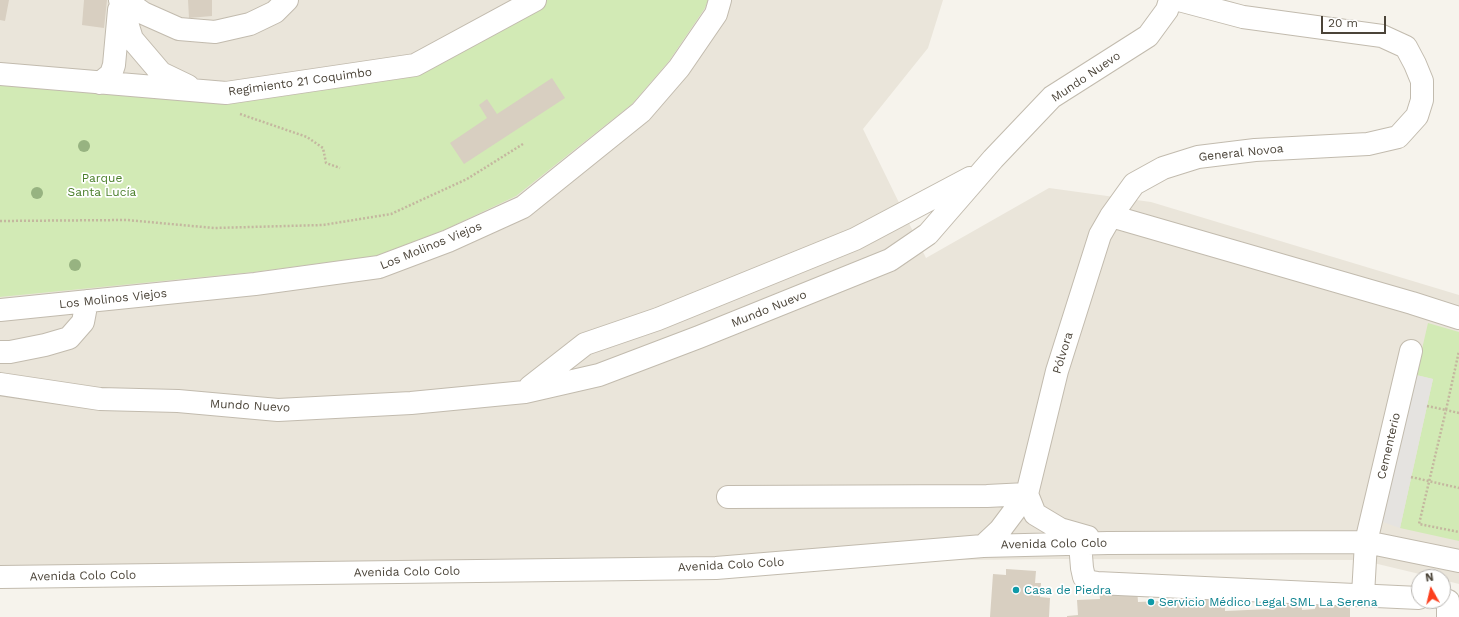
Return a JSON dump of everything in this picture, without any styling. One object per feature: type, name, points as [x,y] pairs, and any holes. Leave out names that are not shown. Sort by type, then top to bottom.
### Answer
[{"type":"street","points":[[121,0],[143,13],[179,29],[215,32],[250,24],[275,12],[287,0]]},
{"type":"street","points":[[100,83],[111,74],[114,65],[121,0]]},
{"type":"street","points":[[121,0],[132,39],[161,73],[198,91]]},
{"type":"street","name":"Regimiento 21 Coquimbo","points":[[0,74],[226,93],[415,65],[535,0]]},
{"type":"street","name":"Los Molinos Viejos","points":[[0,310],[255,284],[378,267],[448,241],[523,207],[641,112],[679,68],[716,14],[720,0]]},
{"type":"street","name":"Mundo Nuevo","points":[[0,384],[100,399],[178,401],[278,410],[411,403],[525,392],[599,375],[699,337],[890,260],[928,234],[982,172],[1052,98],[1148,36],[1168,10],[1170,0]]},
{"type":"street","name":"General Novoa","points":[[1111,216],[1134,184],[1163,168],[1198,157],[1255,150],[1368,144],[1398,137],[1417,116],[1422,100],[1422,81],[1406,47],[1382,36],[1244,17],[1179,0]]},
{"type":"street","name":"Mundo Nuevo","points":[[525,392],[585,344],[658,319],[855,239],[982,172]]},
{"type":"street","points":[[1111,216],[1459,318]]},
{"type":"street","name":"Pólvora","points":[[983,546],[1000,530],[1027,494],[1057,371],[1100,235],[1111,216]]},
{"type":"street","points":[[0,352],[10,352],[45,345],[69,338],[83,322],[87,302]]},
{"type":"street","name":"Cementerio","points":[[1363,595],[1366,542],[1411,351]]},
{"type":"street","points":[[728,497],[987,496],[1027,494],[1035,514],[1060,529],[1108,543]]},
{"type":"street","name":"Avenida Colo Colo","points":[[0,577],[716,568],[983,546],[1080,543],[1366,542],[1459,561]]},
{"type":"street","points":[[1080,543],[1084,577],[1090,582],[1411,598]]},
{"type":"path","points":[[234,112],[307,137],[323,148],[326,163],[340,168]]},
{"type":"path","points":[[0,221],[127,220],[214,228],[323,225],[391,214],[467,179],[523,144]]},
{"type":"path","points":[[1459,351],[1430,482],[1419,524],[1459,532]]},
{"type":"path","points":[[1427,406],[1459,413]]},
{"type":"path","points":[[1411,477],[1459,488]]},
{"type":"shaded area","points":[[0,0],[943,0],[928,48],[863,129],[926,258],[1049,188],[1151,202],[1459,295],[1459,584],[1451,582],[1451,569],[1411,569],[1411,572],[1361,560],[1054,559],[0,571]]},
{"type":"shaded area","points":[[1416,375],[1433,379],[1400,528],[1380,521]]},
{"type":"green space","name":"Parque Santa Lucía","points":[[535,0],[708,0],[705,8],[669,61],[632,104],[516,196],[444,230],[376,256],[254,272],[0,297],[0,74],[226,93],[415,65]]},
{"type":"green space","points":[[1428,323],[1459,332],[1459,541],[1400,528],[1433,379],[1416,375]]},
{"type":"building","points":[[0,0],[9,0],[5,21],[0,20]]},
{"type":"building","points":[[84,0],[107,0],[104,28],[82,25]]},
{"type":"building","points":[[188,0],[212,0],[212,16],[189,18]]},
{"type":"building","points":[[552,78],[565,98],[464,164],[450,143],[487,118],[479,105],[487,99],[497,114]]},
{"type":"building","name":"Casa de Piedra","points":[[1006,569],[1036,571],[1035,583],[1041,583],[1040,597],[1050,598],[1049,617],[990,617],[993,574],[1006,575]]},
{"type":"building","name":"Servicio Médico Legal SML La Serena","points":[[1137,588],[1138,602],[1225,598],[1225,611],[1270,609],[1270,601],[1301,600],[1302,610],[1315,609],[1315,603],[1350,601],[1350,617],[1067,617],[1078,615],[1077,600],[1100,599],[1099,590]]},
{"type":"place","name":"Casa de Piedra","points":[[1016,590]]},
{"type":"place","name":"Servicio Médico Legal SML La Serena","points":[[1151,602]]}]
